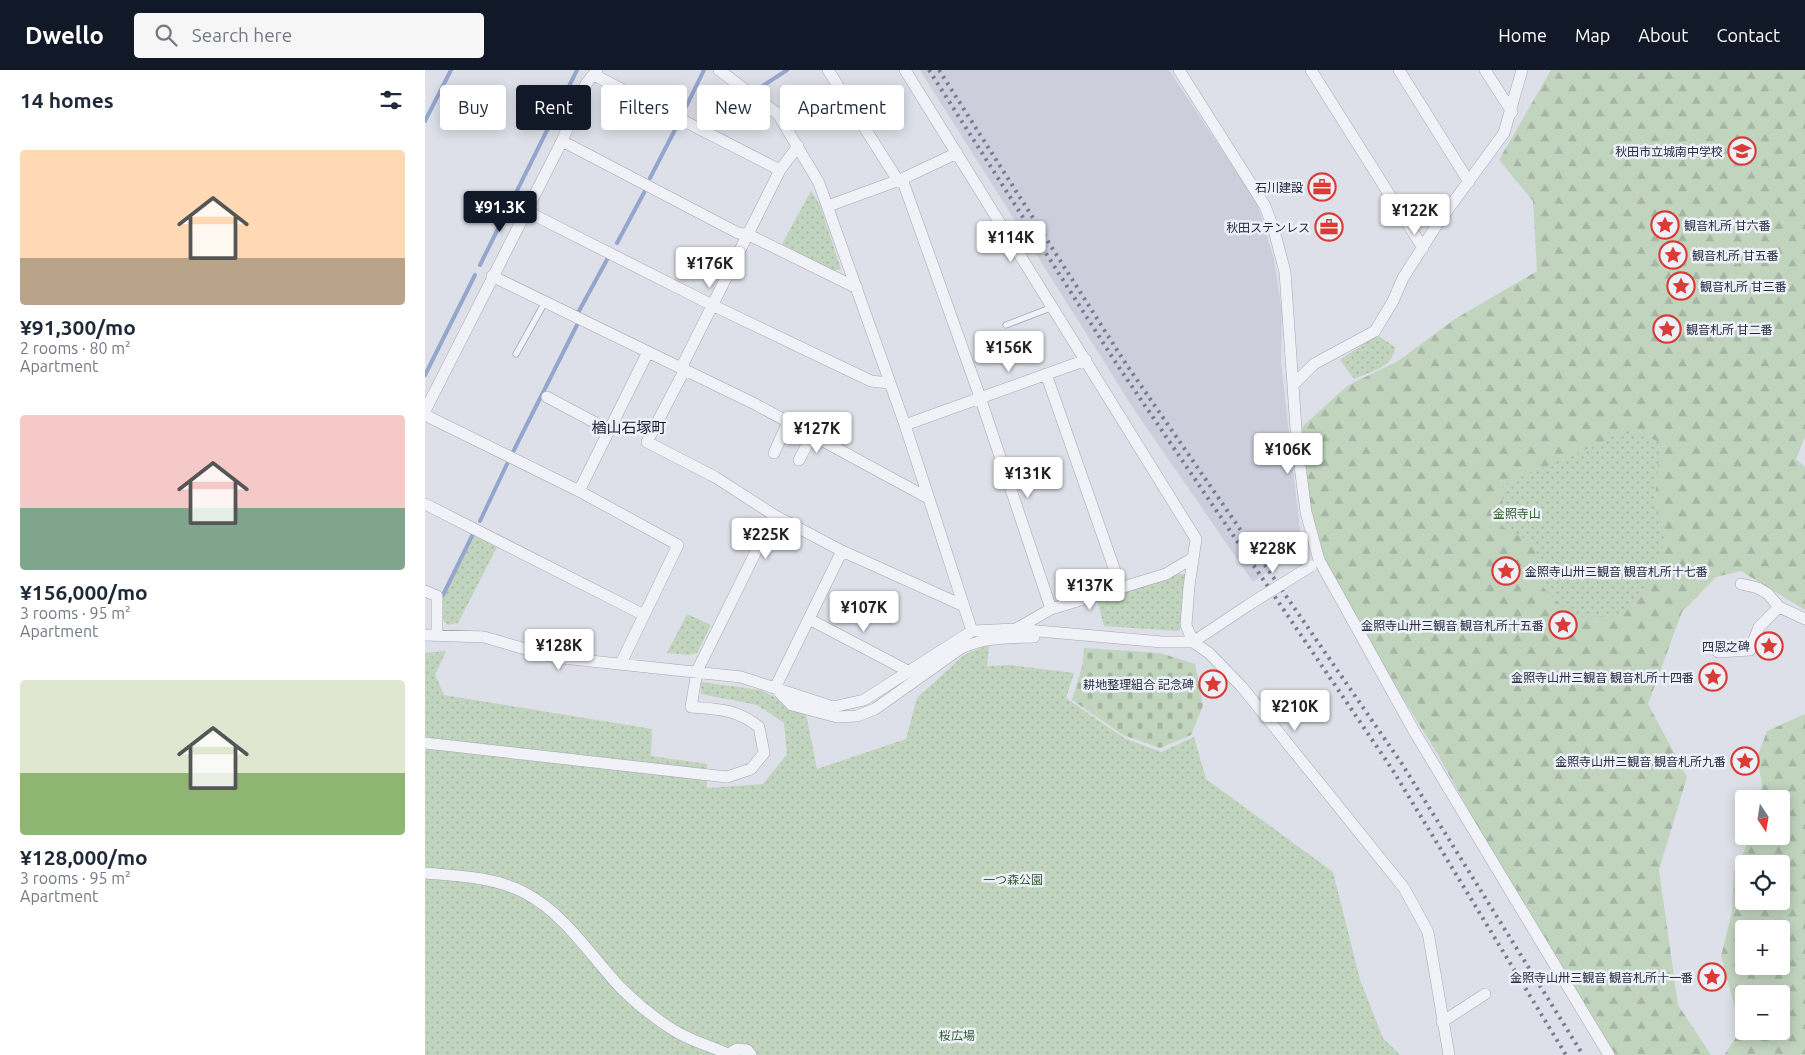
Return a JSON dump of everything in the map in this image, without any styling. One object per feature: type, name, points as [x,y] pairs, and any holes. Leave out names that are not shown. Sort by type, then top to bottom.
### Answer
[{"type":"street","points":[[719,70],[778,114],[819,183],[829,206],[905,425],[972,631]]},
{"type":"street","points":[[828,70],[899,179],[980,397],[1051,609]]},
{"type":"street","points":[[905,70],[1196,539],[1187,625],[1193,642],[1209,653],[1242,688],[1404,888],[1427,932],[1449,1055]]},
{"type":"street","points":[[1179,70],[1265,206],[1275,230],[1285,272],[1297,443],[1315,563],[1609,1055]]},
{"type":"street","points":[[1311,70],[1423,248]]},
{"type":"street","points":[[1399,70],[1469,182]]},
{"type":"street","points":[[1485,70],[1512,112]]},
{"type":"street","points":[[1294,384],[1314,364],[1375,331],[1393,301],[1403,278],[1438,223],[1504,133],[1512,112],[1523,70]]},
{"type":"street","points":[[621,664],[678,545],[579,491],[425,413],[492,276],[562,141],[586,84],[595,72],[780,170]]},
{"type":"street","points":[[562,141],[738,233],[749,235],[857,288]]},
{"type":"street","points":[[798,146],[780,170],[749,235],[712,305],[647,442],[715,477],[774,516],[842,550],[964,606]]},
{"type":"street","points":[[829,206],[899,179],[957,153]]},
{"type":"street","points":[[526,211],[712,305],[871,381],[889,383]]},
{"type":"street","points":[[492,276],[683,368],[788,422],[928,498]]},
{"type":"street","points":[[579,491],[648,352]]},
{"type":"street","points":[[905,425],[1086,360]]},
{"type":"street","points":[[1046,374],[1121,588]]},
{"type":"street","points":[[547,397],[609,430]]},
{"type":"street","points":[[774,453],[788,422]]},
{"type":"street","points":[[799,460],[812,435]]},
{"type":"street","points":[[425,504],[643,615]]},
{"type":"street","points":[[425,743],[727,778],[751,770],[764,752],[759,727],[745,715],[726,710],[691,707],[697,671],[774,516]]},
{"type":"street","points":[[775,688],[842,550]]},
{"type":"street","points":[[1016,629],[1051,609],[1166,574],[1193,558]]},
{"type":"street","points":[[425,635],[484,637],[553,657],[741,677],[833,707],[864,700],[972,631],[1016,629],[1162,642],[1193,642],[1315,563]]},
{"type":"street","points":[[1741,584],[1758,588],[1768,594],[1779,607],[1805,620]]},
{"type":"street","points":[[425,591],[437,596],[437,634]]},
{"type":"street","points":[[1718,652],[1750,650],[1759,627],[1779,607]]},
{"type":"street","points":[[809,619],[908,671]]},
{"type":"street","points":[[775,688],[791,705],[837,717],[857,716],[875,708],[961,648],[973,643],[996,638],[1064,634]]},
{"type":"street","points":[[425,872],[464,876],[500,884],[524,892],[541,902],[568,927],[619,985],[643,1008],[676,1032],[727,1054],[737,1049],[747,1050],[751,1055]]},
{"type":"street","points":[[1442,1022],[1485,994]]},
{"type":"lane","points":[[517,354],[545,302]]},
{"type":"lane","points":[[1006,325],[1053,307]]},
{"type":"shaded area","points":[[920,70],[1169,70],[1257,203],[1274,259],[1282,312],[1281,362],[1302,548],[1253,582],[1135,411]]},
{"type":"green space","name":"金照寺山","points":[[1551,70],[1805,70],[1805,437],[1796,459],[1805,467],[1805,610],[1741,571],[1716,577],[1682,612],[1648,704],[1687,777],[1659,870],[1678,1005],[1711,1055],[1611,1055],[1498,864],[1440,758],[1359,627],[1308,531],[1302,427],[1347,386],[1398,361],[1455,319],[1537,271],[1533,201],[1499,160]]},
{"type":"green space","points":[[811,191],[820,205],[841,269],[832,271],[782,244]]},
{"type":"green space","points":[[1377,335],[1395,347],[1394,354],[1380,368],[1354,379],[1340,360]]},
{"type":"green space","points":[[1626,429],[1660,442],[1655,500],[1665,540],[1650,579],[1624,615],[1573,618],[1540,584],[1535,544],[1502,527],[1503,485],[1600,443]]},
{"type":"green space","points":[[475,535],[497,547],[458,623],[448,625],[442,619],[443,598]]},
{"type":"green space","points":[[1178,574],[1185,574],[1186,579],[1181,628],[1178,631],[1104,626],[1097,600]]},
{"type":"green space","points":[[687,614],[711,625],[697,653],[689,655],[667,653]]},
{"type":"green space","name":"一つ森公園","points":[[989,645],[987,666],[1010,665],[1074,673],[1066,698],[1124,738],[1161,752],[1194,737],[1206,779],[1333,872],[1360,980],[1383,1038],[1400,1055],[425,1055],[425,653],[446,651],[435,675],[444,695],[652,729],[651,756],[707,764],[707,788],[763,784],[787,754],[784,723],[757,705],[701,694],[701,682],[761,690],[806,714],[817,769],[906,739],[917,698],[965,654]]},
{"type":"green space","points":[[1084,648],[1160,653],[1195,664],[1203,706],[1191,735],[1160,748],[1123,735],[1072,700],[1083,663]]},
{"type":"green space","points":[[1805,714],[1805,1055],[1724,1055],[1735,1039],[1790,1040],[1790,985],[1735,985],[1735,1008],[1721,956],[1732,912],[1735,870],[1735,910],[1790,910],[1790,855],[1742,855],[1747,845],[1790,845],[1790,790],[1761,790],[1762,784],[1757,758],[1767,731]]},
{"type":"waterway","points":[[425,121],[451,70]]},
{"type":"waterway","points":[[480,265],[577,70]]},
{"type":"waterway","points":[[687,105],[704,70]]},
{"type":"waterway","points":[[764,85],[787,70]]},
{"type":"waterway","points":[[650,178],[675,130]]},
{"type":"waterway","points":[[617,243],[646,189]]},
{"type":"waterway","points":[[579,311],[609,256]]},
{"type":"waterway","points":[[425,375],[475,275]]},
{"type":"waterway","points":[[513,452],[577,325]]},
{"type":"waterway","points":[[480,521],[507,464]]},
{"type":"waterway","points":[[443,595],[473,534]]},
{"type":"railway","points":[[929,70],[1116,363],[1392,769],[1566,1055]]},
{"type":"railway","points":[[939,70],[1124,361],[1402,764],[1583,1055]]},
{"type":"place","name":"秋田市立城南中学校","points":[[1742,151]]},
{"type":"place","name":"石川建設","points":[[1322,187]]},
{"type":"place","name":"観音札所 甘六番","points":[[1665,225]]},
{"type":"place","name":"秋田ステンレス","points":[[1329,227]]},
{"type":"place","name":"観音札所 甘五番","points":[[1673,255]]},
{"type":"place","name":"観音札所 甘三番","points":[[1681,286]]},
{"type":"place","name":"観音札所 甘二番","points":[[1667,329]]},
{"type":"place","name":"金照寺山卅三観音 観音札所十七番","points":[[1506,571]]},
{"type":"place","name":"金照寺山卅三観音 観音札所十五番","points":[[1563,625]]},
{"type":"place","name":"四恩之碑","points":[[1769,646]]},
{"type":"place","name":"金照寺山卅三観音 観音札所十四番","points":[[1713,677]]},
{"type":"place","name":"耕地整理組合 記念碑","points":[[1213,684]]},
{"type":"place","name":"金照寺山卅三観音 観音札所九番","points":[[1745,761]]},
{"type":"place","name":"金照寺山卅三観音 観音札所十一番","points":[[1712,977]]},
{"type":"district","name":"楢山石塚町","points":[[629,427]]},
{"type":"park label","name":"桜広場","points":[[957,1035]]}]
